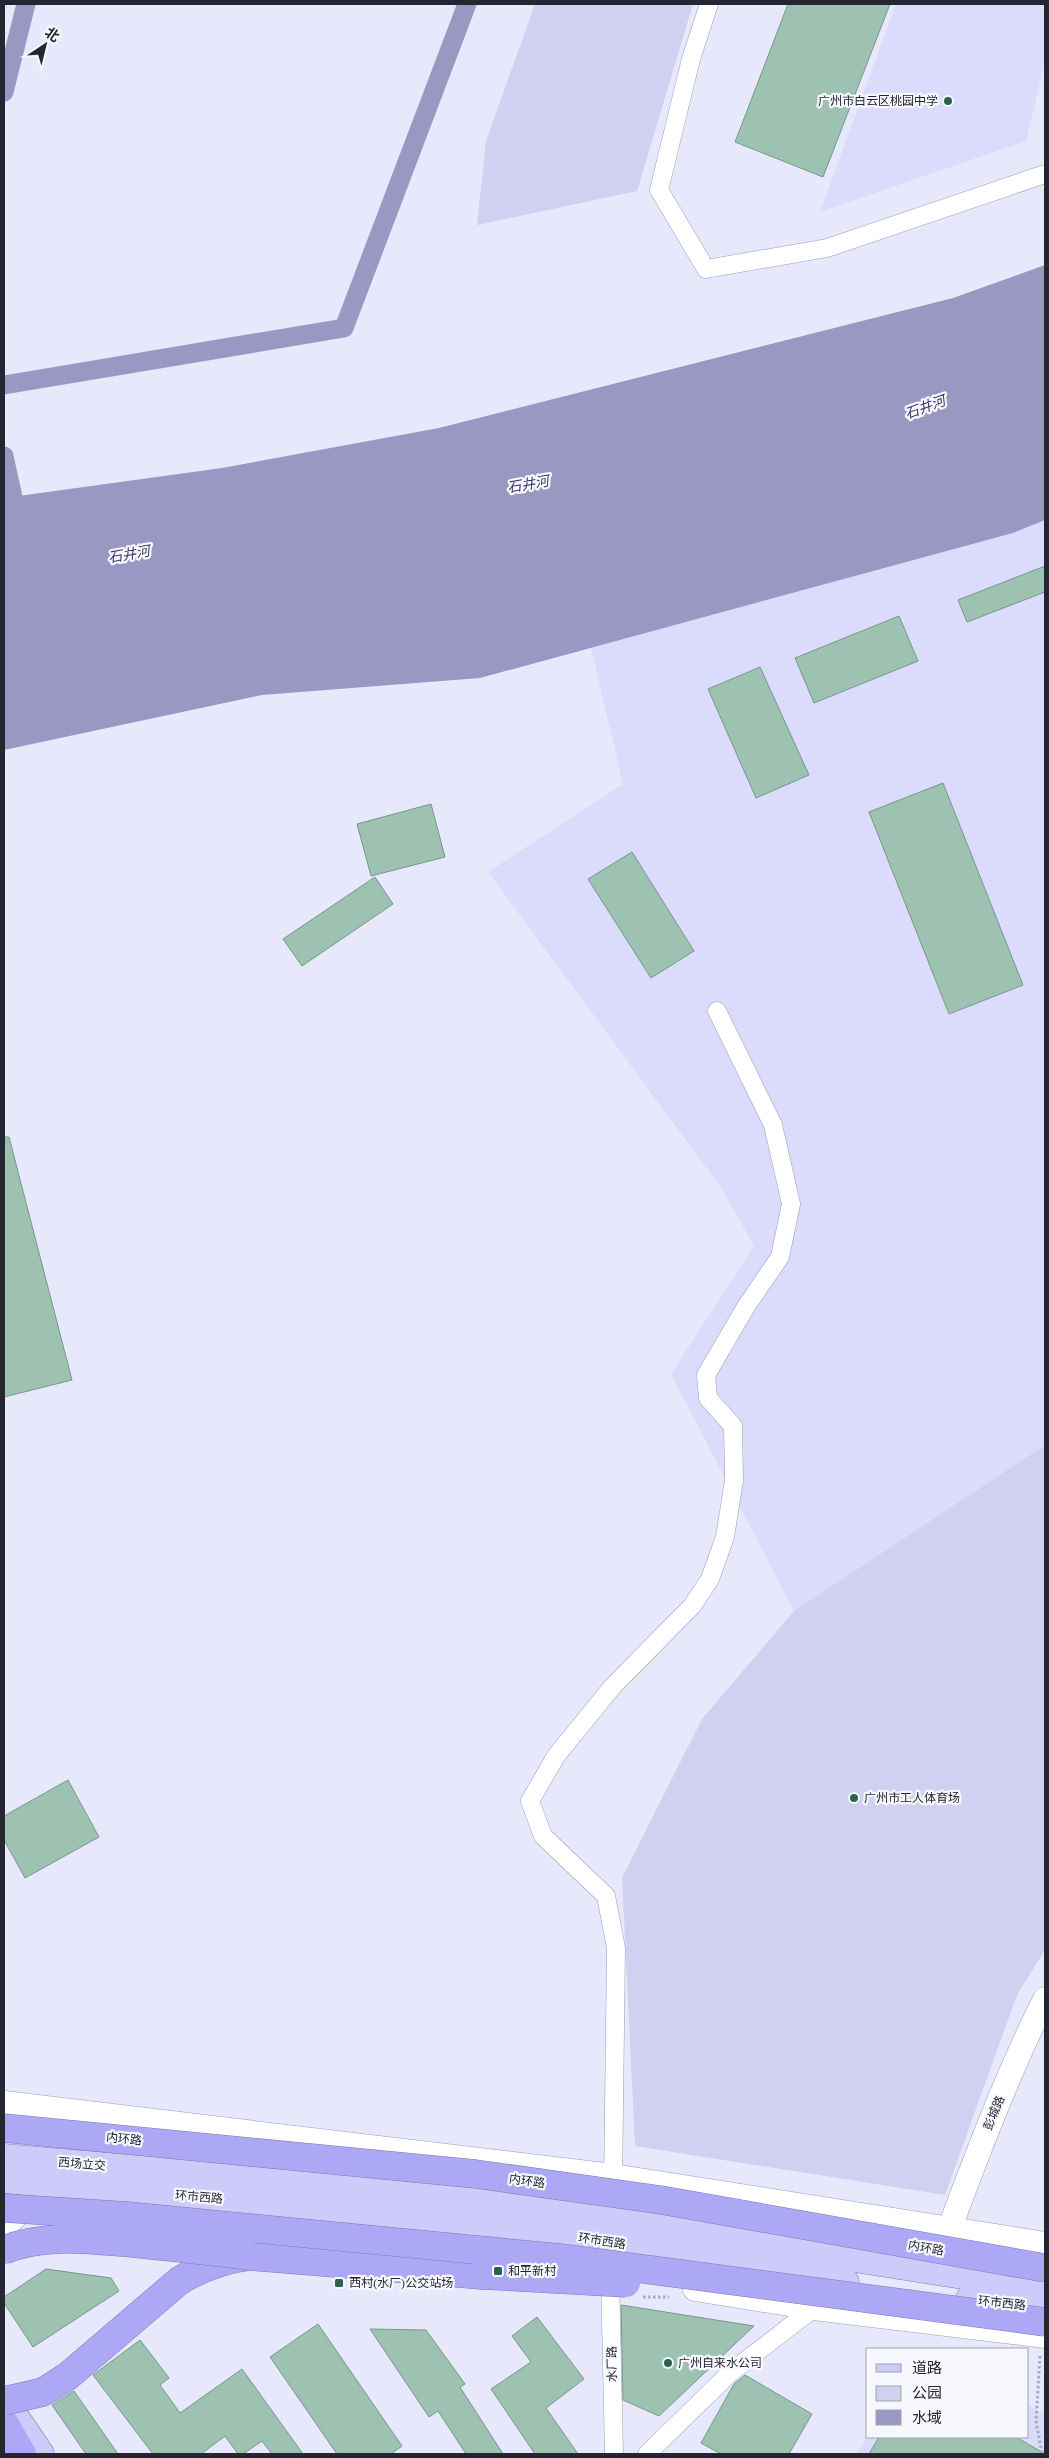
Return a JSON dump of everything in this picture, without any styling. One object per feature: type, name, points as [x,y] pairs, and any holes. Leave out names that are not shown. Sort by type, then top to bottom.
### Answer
[{"type":"highway","points":[[4,2117],[476,2174]]},
{"type":"highway","name":"内环路","points":[[4,2128],[476,2174],[670,2202],[1045,2268]]},
{"type":"highway","points":[[7,2216],[127,2216],[477,2249],[656,2270],[1044,2331]]},
{"type":"highway","points":[[4,2250],[22,2243],[43,2239],[77,2239],[250,2256],[481,2275],[811,2293]]},
{"type":"highway","points":[[4,2401],[43,2392],[56,2385],[160,2296],[198,2269],[228,2258],[250,2256]]},
{"type":"highway","points":[[4,2423],[28,2453]]},
{"type":"highway","points":[[4,2438],[28,2453]]},
{"type":"main road","name":"彭城路","points":[[949,2230],[983,2139],[1016,2060],[1045,1999]]},
{"type":"main road","points":[[4,2102],[142,2118],[329,2154],[522,2188],[553,2196],[613,2220]]},
{"type":"main road","points":[[4,2137],[329,2154],[613,2176],[949,2230],[1003,2245],[1045,2244]]},
{"type":"main road","name":"西场立交","points":[[4,2158],[158,2182]]},
{"type":"main road","name":"西场立交","points":[[4,2179],[158,2182]]},
{"type":"main road","name":"环市西路","points":[[158,2182],[494,2204],[613,2220],[963,2275],[1045,2284]]},
{"type":"main road","name":"环市西路","points":[[158,2182],[310,2208],[451,2221],[552,2233],[661,2250],[811,2293],[1045,2307]]},
{"type":"main road","points":[[199,2227],[310,2208]]},
{"type":"main road","points":[[769,2245],[843,2213]]},
{"type":"main road","points":[[7,2216],[199,2227],[400,2247],[610,2275],[811,2293]]},
{"type":"main road","points":[[552,2233],[610,2275]]},
{"type":"main road","points":[[4,2401],[28,2453]]},
{"type":"main road","points":[[4,2416],[28,2453]]},
{"type":"street","points":[[709,4],[691,59],[659,190],[706,269],[827,248],[1045,174]]},
{"type":"street","points":[[613,2220],[616,1948],[606,1896],[543,1836],[530,1801],[556,1756],[612,1686],[692,1606],[710,1579],[725,1537],[734,1480],[733,1426],[708,1398],[706,1375],[747,1305],[780,1257],[791,1204],[773,1125],[717,1011]]},
{"type":"street","points":[[904,2223],[941,2238],[1003,2245],[1045,2255]]},
{"type":"street","points":[[963,2275],[1003,2245]]},
{"type":"street","name":"水厂路","points":[[610,2275],[614,2454]]},
{"type":"street","points":[[647,2454],[811,2293]]},
{"type":"path","points":[[1042,2454],[1036,2421],[1044,2331]]},
{"type":"shaded area","name":"广州市白云区桃园中学","points":[[896,4],[1045,4],[1045,61],[1026,141],[820,212]]},
{"type":"shaded area","points":[[1045,520],[1045,1445],[794,1611],[671,1374],[754,1246],[722,1189],[488,872],[623,784],[591,648],[1013,533]]},
{"type":"shaded area","points":[[1029,2406],[1045,2414],[1045,2454],[857,2454],[866,2438],[1029,2438]]},
{"type":"green space","points":[[535,4],[693,4],[637,191],[477,225],[486,141]]},
{"type":"green space","name":"广州市工人体育场","points":[[1045,1445],[1045,1950],[1017,1995],[945,2195],[635,2146],[622,1878],[702,1719],[794,1611]]},
{"type":"water","name":"石井河","points":[[1045,265],[1045,520],[1013,533],[480,678],[262,695],[4,750],[4,498],[222,468],[439,428],[953,298]]},
{"type":"building","points":[[788,4],[890,4],[823,177],[735,142]]},
{"type":"building","points":[[1045,566],[1045,592],[967,622],[958,600]]},
{"type":"building","points":[[899,616],[918,661],[814,703],[795,658]]},
{"type":"building","points":[[760,667],[809,775],[756,798],[708,689]]},
{"type":"building","points":[[943,783],[1023,985],[949,1014],[869,812]]},
{"type":"building","points":[[431,804],[445,857],[371,876],[357,824]]},
{"type":"building","points":[[632,852],[694,951],[651,978],[588,879]]},
{"type":"building","points":[[375,877],[393,904],[302,966],[283,939]]},
{"type":"building","points":[[4,1137],[9,1137],[72,1380],[4,1397]]},
{"type":"building","points":[[68,1780],[99,1837],[25,1878],[4,1840],[4,1816]]},
{"type":"building","points":[[46,2269],[111,2278],[119,2291],[33,2347],[4,2303],[4,2297]]},
{"type":"building","name":"广州自来水公司","points":[[621,2305],[754,2326],[659,2416],[623,2400]]},
{"type":"building","points":[[537,2317],[584,2379],[546,2408],[578,2454],[535,2454],[491,2389],[531,2362],[512,2336]]},
{"type":"building","points":[[318,2324],[402,2446],[391,2454],[337,2454],[270,2357]]},
{"type":"building","points":[[370,2329],[426,2330],[465,2384],[460,2387],[503,2454],[466,2454],[438,2411],[429,2417]]},
{"type":"building","points":[[140,2340],[169,2378],[160,2385],[180,2413],[242,2369],[303,2454],[272,2454],[262,2441],[243,2454],[238,2454],[225,2436],[201,2454],[153,2454],[93,2375]]},
{"type":"building","points":[[745,2375],[812,2414],[789,2454],[721,2454],[701,2443],[734,2384]]},
{"type":"building","points":[[74,2391],[118,2454],[86,2454],[52,2405]]},
{"type":"building","points":[[878,2438],[1018,2438],[1045,2454],[869,2454]]},
{"type":"waterway","points":[[4,92],[26,4]]},
{"type":"waterway","points":[[4,385],[344,328],[467,4]]},
{"type":"waterway","points":[[4,456],[18,520]]},
{"type":"place","name":"广州市白云区桃园中学","points":[[948,101]]},
{"type":"place","name":"广州市工人体育场","points":[[854,1798]]},
{"type":"place","name":"和平新村","points":[[498,2271]]},
{"type":"place","name":"西村(水厂)公交站场","points":[[339,2283]]},
{"type":"place","name":"广州自来水公司","points":[[668,2363]]}]
